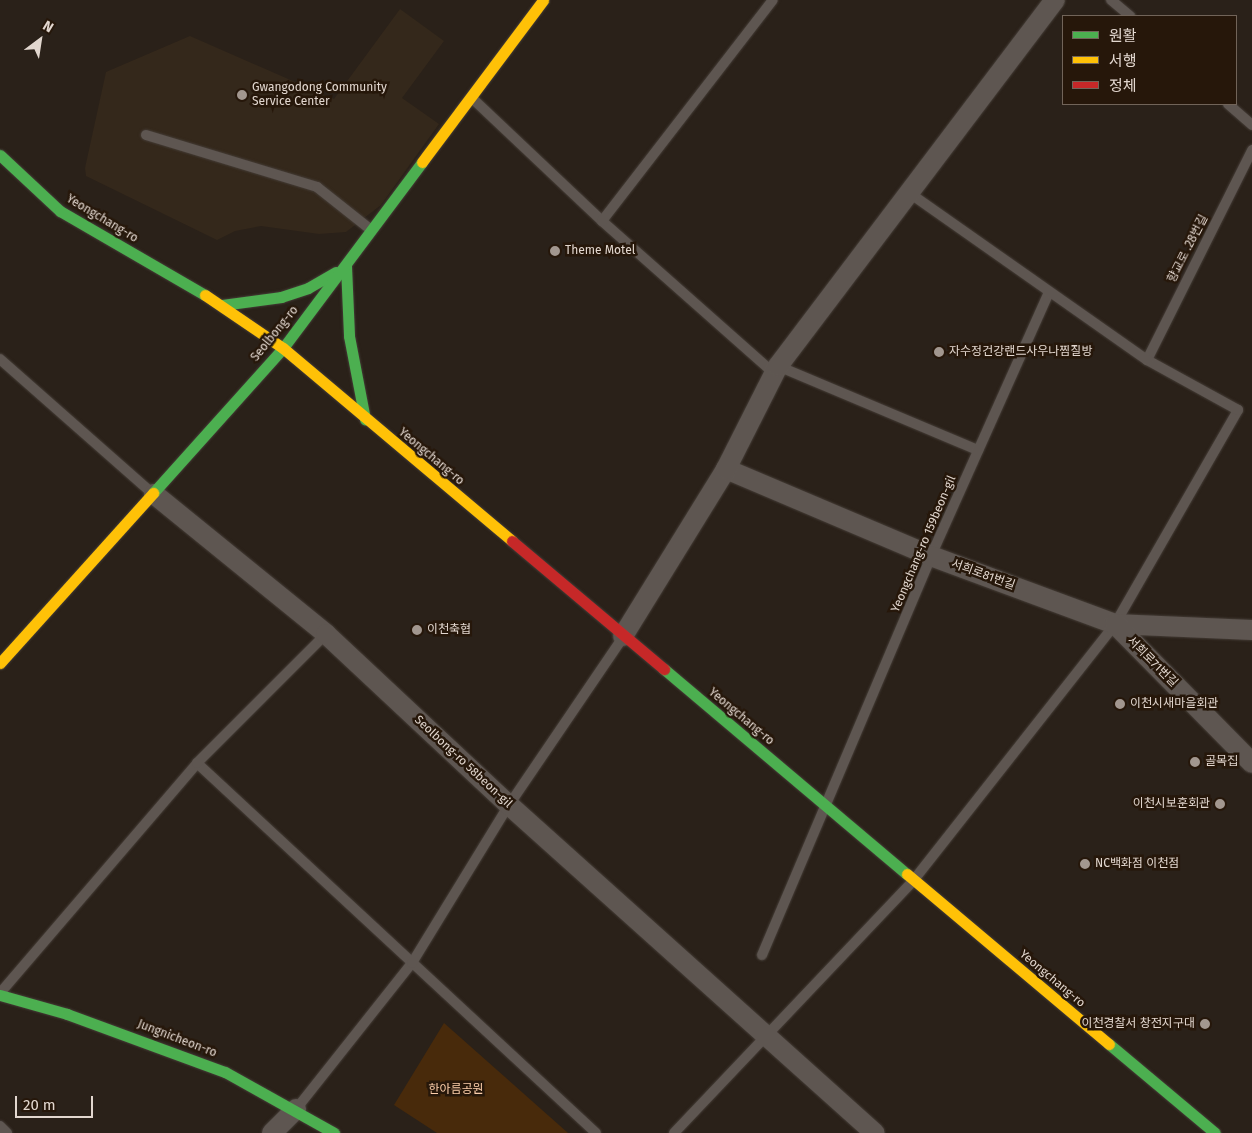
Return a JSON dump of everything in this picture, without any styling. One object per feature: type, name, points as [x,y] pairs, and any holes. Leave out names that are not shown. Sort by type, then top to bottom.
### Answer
[{"type":"street","name":"Seolbong-ro","points":[[0,663],[154,494],[282,348],[346,266],[543,0]]},
{"type":"street","points":[[624,636],[726,469],[776,369],[911,194],[1055,0]]},
{"type":"street","name":"Yeongchang-ro","points":[[0,155],[60,211],[222,305],[282,348],[913,882],[1215,1133]]},
{"type":"street","points":[[222,305],[281,297],[308,288],[346,266],[349,336],[365,419]]},
{"type":"street","name":"서희로81번길","points":[[726,469],[931,556],[1115,624],[1252,630]]},
{"type":"street","name":"Seolbong-ro 58beon-gil","points":[[154,494],[326,634],[509,805],[874,1133]]},
{"type":"street","name":"서희로71번길","points":[[1115,624],[1252,763]]},
{"type":"street","name":"Jungnicheon-ro","points":[[0,994],[152,1044],[225,1072],[296,1109],[334,1133]]},
{"type":"street","points":[[272,1133],[296,1109]]},
{"type":"lane","points":[[602,221],[773,0]]},
{"type":"lane","points":[[1111,0],[1129,15]]},
{"type":"lane","points":[[472,97],[602,221],[776,369],[978,450]]},
{"type":"lane","points":[[1229,105],[1252,125]]},
{"type":"lane","points":[[146,135],[317,187],[372,231]]},
{"type":"lane","name":"향교로 .28번길","points":[[1147,360],[1252,150]]},
{"type":"lane","points":[[674,1133],[913,882],[1115,624],[1238,410],[1147,360],[911,194]]},
{"type":"lane","name":"Yeongchang-ro 159beon-gil","points":[[826,807],[931,556],[1049,292]]},
{"type":"lane","points":[[2,364],[154,494]]},
{"type":"lane","points":[[0,994],[197,762],[326,634]]},
{"type":"lane","points":[[296,1109],[412,963],[509,805],[624,636]]},
{"type":"lane","points":[[197,762],[596,1133]]},
{"type":"lane","points":[[762,955],[826,807]]},
{"type":"lane","points":[[0,1126],[7,1133]]},
{"type":"shaded area","points":[[400,9],[444,41],[402,98],[439,124],[381,205],[346,232],[319,234],[261,226],[235,231],[217,240],[86,176],[85,168],[106,72],[190,36],[334,99]]},
{"type":"green space","name":"한아름공원","points":[[444,1023],[568,1133],[437,1133],[394,1105]]},
{"type":"traffic: fast","points":[[0,155],[60,211],[205,295]]},
{"type":"traffic: fast","points":[[153,493],[283,348],[422,162]]},
{"type":"traffic: fast","points":[[346,266],[349,336],[365,419]]},
{"type":"traffic: fast","points":[[222,305],[281,297],[308,288],[336,272]]},
{"type":"traffic: fast","points":[[664,669],[907,874]]},
{"type":"traffic: fast","points":[[0,995],[67,1014],[225,1072],[334,1133]]},
{"type":"traffic: fast","points":[[1109,1044],[1215,1133]]},
{"type":"traffic: slow","points":[[422,162],[543,0]]},
{"type":"traffic: slow","points":[[205,295],[283,348],[512,541]]},
{"type":"traffic: slow","points":[[0,663],[153,493]]},
{"type":"traffic: slow","points":[[907,874],[1109,1044]]},
{"type":"traffic: jam","points":[[512,541],[664,669]]},
{"type":"place","name":"Gwangodong Community Service Center","points":[[242,95]]},
{"type":"place","name":"Theme Motel","points":[[555,251]]},
{"type":"place","name":"자수정건강랜드사우나찜질방","points":[[939,352]]},
{"type":"place","name":"이천축협","points":[[417,630]]},
{"type":"place","name":"이천시새마을회관","points":[[1120,704]]},
{"type":"place","name":"골목집","points":[[1195,762]]},
{"type":"place","name":"이천시보훈회관","points":[[1220,804]]},
{"type":"place","name":"NC백화점 이천점","points":[[1085,864]]},
{"type":"place","name":"이천경찰서 창전지구대","points":[[1205,1024]]}]
